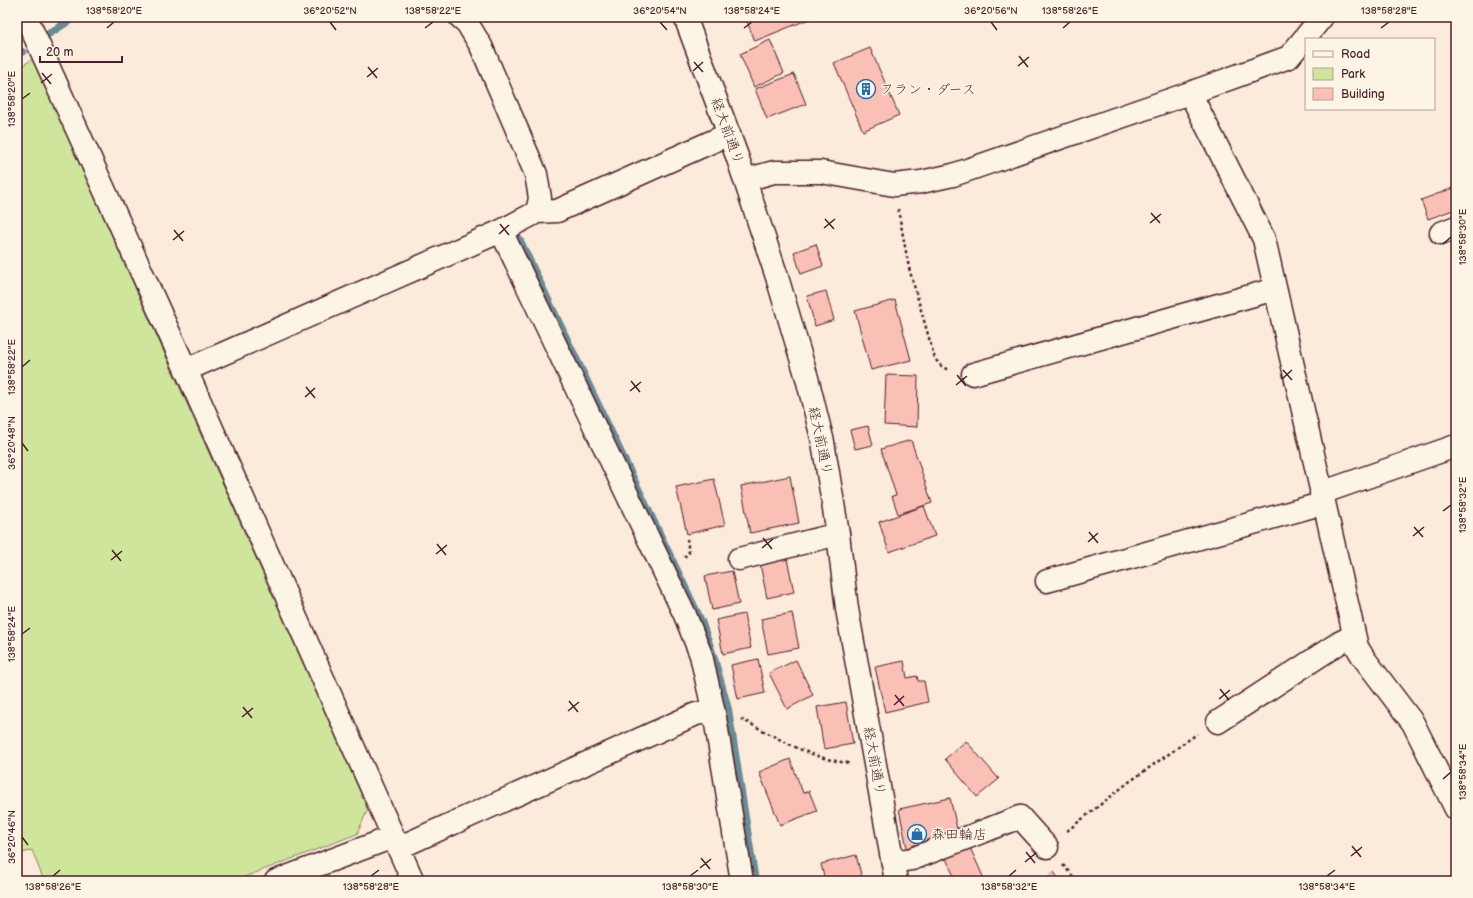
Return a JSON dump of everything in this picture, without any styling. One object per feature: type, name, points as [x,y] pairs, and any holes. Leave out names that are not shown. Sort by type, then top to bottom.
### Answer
[{"type":"street","points":[[26,17],[186,370],[413,881]]},
{"type":"street","name":"経大前通り","points":[[685,17],[729,134],[777,277],[807,378],[823,442],[838,534],[847,609],[894,872]]},
{"type":"street","points":[[745,180],[774,172],[821,172],[894,185],[921,182],[953,175],[1289,57],[1322,17]]},
{"type":"street","points":[[468,19],[536,174],[540,198],[537,212]]},
{"type":"street","points":[[1190,93],[1264,239],[1357,647],[1413,723],[1456,809]]},
{"type":"street","points":[[186,370],[501,231],[537,212],[557,211],[729,134]]},
{"type":"street","points":[[501,231],[685,615],[701,655],[713,711],[742,881]]},
{"type":"street","points":[[973,374],[1275,289]]},
{"type":"street","points":[[1047,581],[1322,498],[1456,446]]},
{"type":"street","points":[[739,558],[838,534]]},
{"type":"street","points":[[1218,722],[1339,643],[1354,636]]},
{"type":"street","points":[[276,881],[395,842],[696,714],[713,711]]},
{"type":"street","points":[[894,872],[912,859],[1020,817],[1047,848]]},
{"type":"path","points":[[894,185],[908,268],[936,359],[942,367],[955,374],[973,374]]},
{"type":"path","points":[[679,560],[689,553],[687,539]]},
{"type":"path","points":[[736,716],[805,752],[835,762],[851,763]]},
{"type":"path","points":[[1047,848],[1129,782],[1206,727],[1218,722]]},
{"type":"green space","points":[[33,59],[368,809],[357,834],[234,881],[44,881],[32,850],[17,855],[17,69]]},
{"type":"building","points":[[745,17],[814,17],[755,41]]},
{"type":"building","points":[[770,40],[784,73],[754,87],[740,54]]},
{"type":"building","name":"フラン・ダース","points":[[870,48],[899,115],[863,131],[834,63]]},
{"type":"building","points":[[794,74],[806,104],[767,119],[755,89]]},
{"type":"building","points":[[1456,187],[1456,209],[1428,219],[1421,200]]},
{"type":"building","points":[[816,244],[823,266],[801,274],[794,252]]},
{"type":"building","points":[[826,291],[834,320],[815,326],[807,296]]},
{"type":"building","points":[[895,300],[911,360],[871,370],[855,311]]},
{"type":"building","points":[[886,375],[918,376],[917,427],[884,425]]},
{"type":"building","points":[[868,426],[873,445],[855,449],[850,430]]},
{"type":"building","points":[[911,440],[932,503],[898,514],[892,496],[896,495],[881,449]]},
{"type":"building","points":[[790,476],[799,523],[750,533],[741,486]]},
{"type":"building","points":[[714,479],[725,525],[687,534],[676,487]]},
{"type":"building","points":[[924,506],[935,536],[889,552],[879,522]]},
{"type":"building","points":[[787,559],[794,592],[767,598],[760,564]]},
{"type":"building","points":[[732,571],[739,604],[712,610],[705,576]]},
{"type":"building","points":[[792,613],[799,648],[768,654],[761,619]]},
{"type":"building","points":[[744,614],[751,648],[723,654],[716,620]]},
{"type":"building","points":[[758,659],[765,693],[738,699],[731,665]]},
{"type":"building","points":[[796,660],[813,695],[787,709],[769,673]]},
{"type":"building","points":[[904,661],[907,678],[917,676],[918,681],[924,681],[928,702],[885,712],[875,667]]},
{"type":"building","points":[[846,702],[853,744],[824,749],[817,707]]},
{"type":"building","points":[[966,741],[999,779],[977,797],[945,759]]},
{"type":"building","points":[[790,759],[803,793],[809,791],[817,811],[780,825],[759,772]]},
{"type":"building","points":[[950,798],[959,837],[907,848],[899,809]]},
{"type":"building","points":[[968,843],[985,881],[956,881],[944,854]]},
{"type":"building","points":[[856,855],[862,878],[849,881],[825,881],[821,864]]},
{"type":"building","points":[[1054,872],[1060,881],[1041,881]]},
{"type":"waterway","points":[[47,35],[75,17]]},
{"type":"waterway","points":[[17,56],[22,52]]},
{"type":"waterway","points":[[519,239],[701,621],[713,655],[728,709],[755,881]]},
{"type":"place","name":"フラン・ダース","points":[[866,89]]},
{"type":"place","name":"森田輪店","points":[[917,834]]}]
